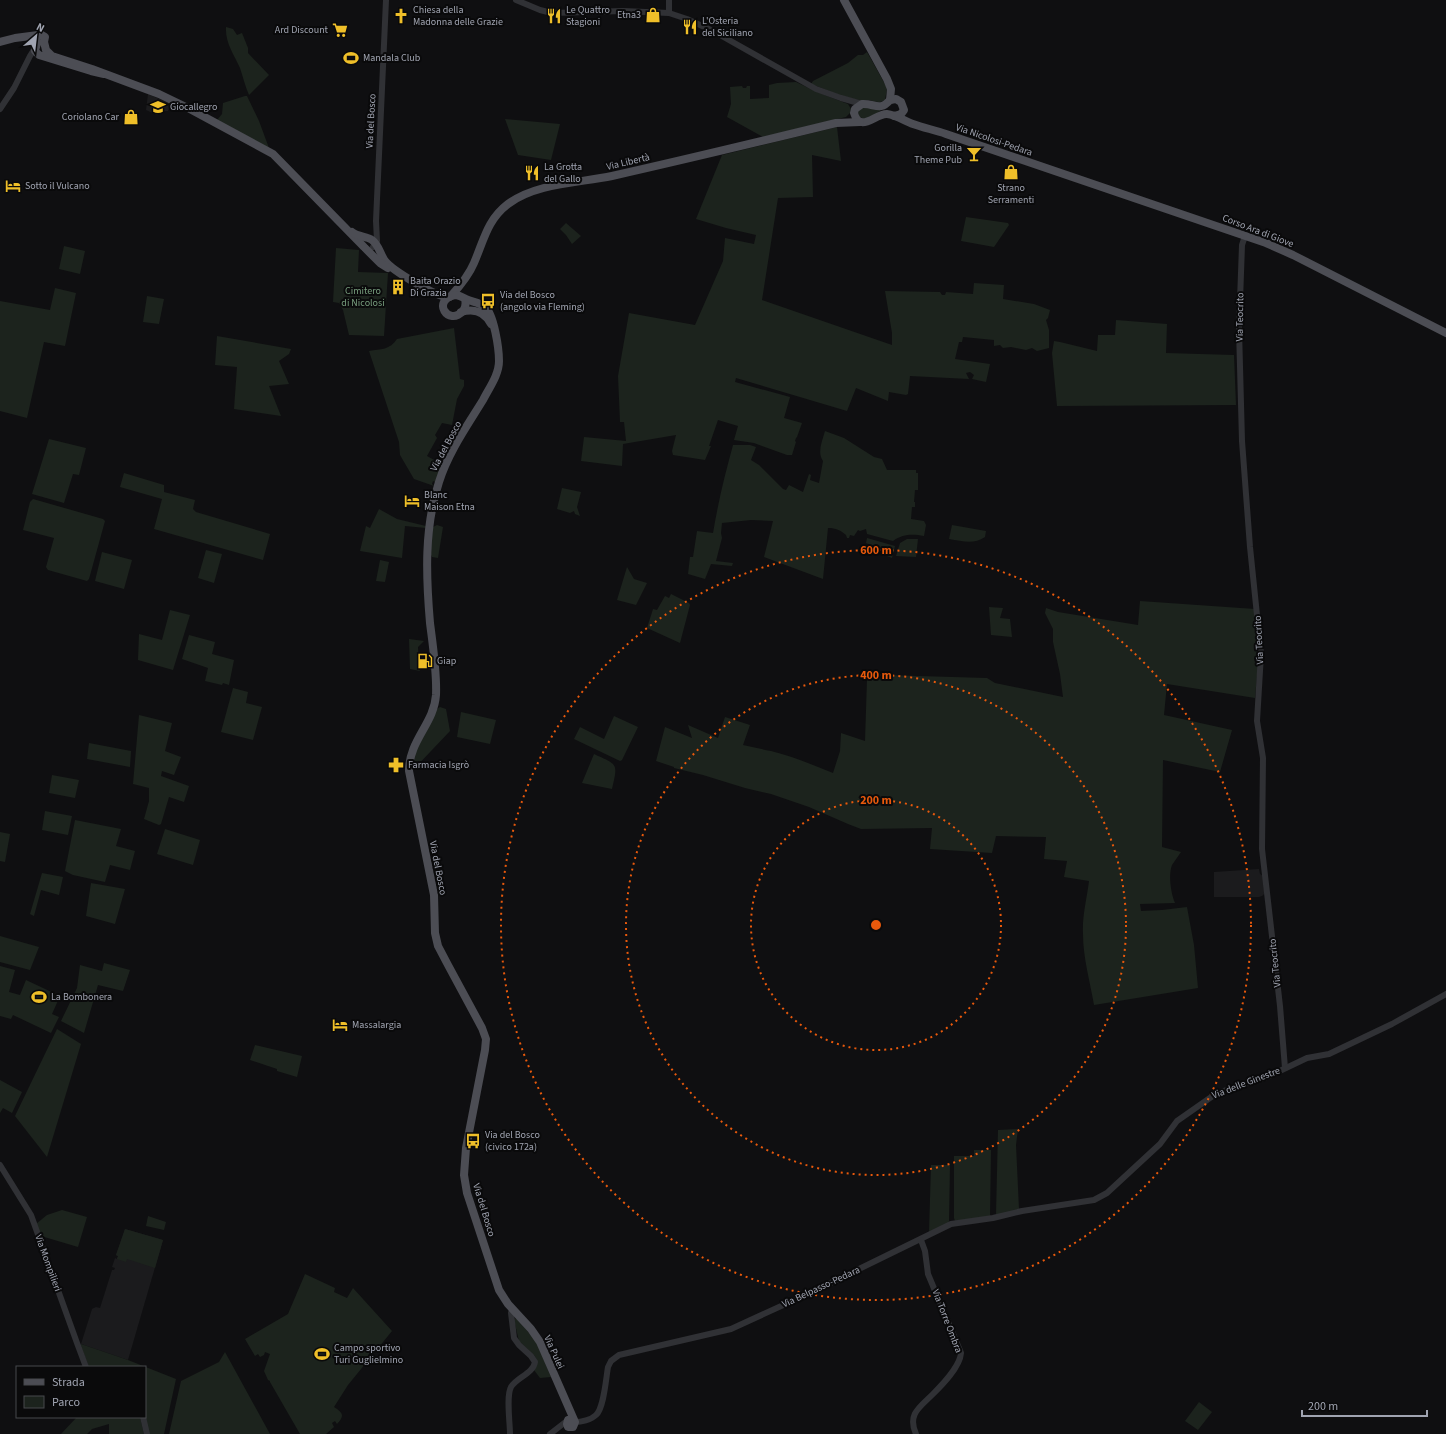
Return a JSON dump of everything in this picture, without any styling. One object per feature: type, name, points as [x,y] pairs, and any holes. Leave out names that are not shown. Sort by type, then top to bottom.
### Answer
[{"type":"main road","points":[[844,0],[901,102],[903,112],[908,118],[928,128]]},
{"type":"main road","points":[[2,42],[37,37],[42,34],[45,37],[40,52],[159,94],[273,154],[340,222],[370,242],[385,261],[394,269],[436,294],[444,297],[458,295],[464,298]]},
{"type":"main road","points":[[887,79],[891,89],[890,100]]},
{"type":"main road","points":[[836,123],[850,118],[858,106],[862,104],[877,107],[887,103],[890,100],[896,99],[901,102]]},
{"type":"main road","points":[[854,112],[856,119],[860,122]]},
{"type":"main road","points":[[894,116],[899,116],[903,112]]},
{"type":"main road","points":[[836,123],[868,122],[877,116],[884,114],[928,128]]},
{"type":"main road","name":"Via Libertà","points":[[467,275],[490,223],[507,205],[528,192],[617,175],[836,123]]},
{"type":"main road","name":"Via Nicolosi-Pedara","points":[[928,128],[1054,171]]},
{"type":"main road","name":"Corso Ara di Giove","points":[[1054,171],[1277,247],[1446,333]]},
{"type":"main road","points":[[370,242],[380,263],[436,298],[445,312],[450,316],[454,316],[461,312],[475,310],[483,313],[491,322],[495,334]]},
{"type":"main road","points":[[443,308],[444,302],[467,275]]},
{"type":"main road","points":[[461,312],[466,305],[463,289],[467,275]]},
{"type":"main road","name":"Via del Bosco","points":[[464,298],[482,304],[489,310],[494,322],[499,361],[498,371],[445,465],[438,483],[430,524],[426,564],[436,678],[436,697],[431,714],[411,753],[409,771],[434,895],[436,939],[448,965],[482,1028],[486,1039],[466,1148],[464,1164],[465,1184],[494,1278],[505,1300],[512,1309]]},
{"type":"main road","name":"Via Pulei","points":[[512,1309],[531,1329],[540,1342],[559,1387],[572,1425]]},
{"type":"street","name":"Via del Bosco","points":[[370,242],[376,221],[386,0]]},
{"type":"street","points":[[516,0],[540,10],[552,13],[623,11],[669,13],[687,19],[713,31],[807,85],[862,104]]},
{"type":"street","points":[[669,0],[669,13]]},
{"type":"street","points":[[0,109],[14,88],[27,63],[40,52]]},
{"type":"street","points":[[841,98],[850,103],[854,112]]},
{"type":"street","points":[[370,242],[376,221]]},
{"type":"street","name":"Via Teocrito","points":[[1245,236],[1242,245],[1239,329],[1242,441],[1250,547],[1261,654],[1257,721],[1263,758],[1262,849],[1279,999],[1285,1068]]},
{"type":"street","name":"Via delle Ginestre","points":[[1094,1200],[1107,1192],[1160,1144],[1177,1121],[1208,1098],[1217,1093],[1267,1077],[1307,1058],[1329,1054],[1446,994]]},
{"type":"street","name":"Via Mompilieri","points":[[0,1165],[31,1215],[86,1366]]},
{"type":"street","name":"Via Belpasso-Pedara","points":[[572,1425],[596,1415],[602,1402],[608,1366],[611,1361],[619,1355],[731,1329],[921,1240],[951,1224],[1094,1200]]},
{"type":"street","name":"Via Torre Ombra","points":[[916,1434],[913,1423],[915,1413],[920,1405],[933,1394],[955,1369],[960,1361],[961,1353],[928,1274],[925,1251],[921,1240]]},
{"type":"street","points":[[510,1434],[510,1389],[514,1383],[532,1368],[535,1362],[532,1356],[519,1345],[514,1338],[511,1313],[512,1309]]},
{"type":"street","points":[[143,1418],[146,1434]]},
{"type":"street","points":[[550,1434],[572,1425]]},
{"type":"shaded area","name":"Giocallegro","points":[[148,94],[171,104],[168,111],[162,111],[157,115],[146,110]]},
{"type":"shaded area","points":[[1259,869],[1260,874],[1263,876],[1265,893],[1262,896],[1214,897],[1214,872]]},
{"type":"shaded area","points":[[125,1229],[163,1240],[128,1360],[81,1344],[92,1309],[96,1307],[100,1308],[112,1270],[115,1268],[112,1267],[115,1258],[117,1259],[118,1256],[116,1255]]},
{"type":"green space","points":[[226,27],[233,29],[237,35],[242,33],[248,48],[248,53],[269,75],[249,95],[240,68],[228,43]]},
{"type":"green space","points":[[867,52],[886,86],[887,89],[885,100],[878,102],[860,100],[811,84],[813,81],[848,63],[858,55],[863,55]]},
{"type":"green space","points":[[796,82],[848,104],[851,109],[850,113],[846,117],[763,137],[727,117],[731,104],[730,87],[742,86],[743,88],[746,88],[747,86],[750,86],[750,99],[769,98],[769,85]]},
{"type":"green space","points":[[247,96],[259,121],[269,148],[217,120],[222,114],[223,103]]},
{"type":"green space","points":[[861,107],[880,111],[868,120],[859,117],[858,112]]},
{"type":"green space","points":[[505,119],[560,124],[551,160],[518,155]]},
{"type":"green space","points":[[837,127],[841,161],[812,155],[813,197],[778,198],[762,300],[892,345],[892,333],[885,291],[940,292],[942,295],[945,295],[946,292],[973,294],[974,283],[1004,285],[1003,299],[1034,304],[1050,310],[1046,320],[1049,330],[1049,348],[1037,351],[1032,348],[1026,350],[1011,347],[1003,348],[1000,345],[994,346],[994,340],[963,337],[962,342],[959,342],[955,359],[990,364],[986,382],[972,379],[974,375],[970,372],[966,373],[969,379],[910,376],[908,394],[906,395],[889,392],[888,401],[856,388],[847,411],[736,378],[735,382],[790,397],[784,418],[802,423],[795,441],[792,455],[787,455],[754,443],[734,440],[738,426],[718,420],[709,446],[711,446],[705,460],[673,455],[672,451],[676,435],[623,444],[622,466],[581,461],[584,437],[626,441],[624,422],[620,422],[618,376],[629,313],[695,325],[723,261],[725,238],[754,244],[756,235],[696,219],[722,155]]},
{"type":"green space","points":[[966,217],[1008,223],[1009,225],[994,247],[961,241]]},
{"type":"green space","points":[[566,223],[581,236],[572,244],[560,229]]},
{"type":"green space","points":[[64,246],[85,251],[80,274],[59,269]]},
{"type":"green space","name":"Cimitero di Nicolosi","points":[[336,248],[359,250],[358,272],[388,273],[384,336],[349,335],[343,310],[339,303],[333,302]]},
{"type":"green space","points":[[55,288],[76,293],[65,346],[44,342],[27,418],[0,411],[0,301],[50,310]]},
{"type":"green space","points":[[147,296],[164,299],[159,324],[143,322]]},
{"type":"green space","points":[[1116,320],[1167,324],[1166,353],[1234,355],[1236,405],[1057,406],[1052,353],[1054,341],[1097,351],[1098,335],[1115,335]]},
{"type":"green space","points":[[454,328],[460,379],[464,380],[464,386],[457,399],[452,425],[442,423],[435,435],[437,438],[427,456],[443,465],[435,482],[433,481],[432,484],[434,486],[414,479],[400,455],[399,442],[369,351],[388,347],[397,339]]},
{"type":"green space","points":[[217,336],[291,349],[289,354],[279,361],[289,384],[269,386],[281,416],[234,409],[237,367],[215,365]]},
{"type":"green space","points":[[825,431],[844,438],[874,457],[882,459],[887,470],[916,470],[916,473],[918,473],[918,490],[915,490],[915,507],[912,507],[911,519],[924,521],[926,525],[924,536],[908,535],[893,541],[867,534],[866,529],[860,531],[858,530],[854,536],[850,535],[849,538],[847,538],[846,535],[840,531],[833,528],[828,528],[823,579],[764,557],[773,521],[751,520],[722,523],[722,538],[716,561],[733,563],[732,566],[711,564],[705,579],[688,574],[690,557],[693,557],[697,531],[713,533],[733,445],[750,445],[756,447],[751,460],[759,465],[783,489],[786,490],[789,485],[803,492],[809,474],[811,475],[810,480],[819,483],[823,461],[820,454]]},
{"type":"green space","points":[[49,439],[86,448],[79,475],[73,474],[64,503],[32,494]]},
{"type":"green space","points":[[124,473],[164,485],[164,492],[195,500],[193,509],[196,512],[270,534],[263,560],[154,529],[162,499],[120,487]]},
{"type":"green space","points":[[562,488],[581,492],[577,507],[580,516],[575,514],[574,511],[570,513],[557,509]]},
{"type":"green space","points":[[33,499],[103,519],[105,521],[89,579],[87,581],[48,570],[46,567],[54,538],[23,530],[30,502]]},
{"type":"green space","points":[[379,509],[397,519],[426,526],[426,528],[405,526],[402,558],[360,551],[366,526],[370,528]]},
{"type":"green space","points":[[437,525],[443,527],[438,558],[432,557],[430,553],[433,527]]},
{"type":"green space","points":[[952,525],[986,531],[985,537],[972,542],[949,539]]},
{"type":"green space","points":[[867,538],[895,546],[892,558],[887,556],[881,549],[866,543]]},
{"type":"green space","points":[[907,539],[918,539],[916,557],[896,556],[900,543]]},
{"type":"green space","points":[[206,550],[222,554],[214,583],[198,578]]},
{"type":"green space","points":[[102,552],[132,560],[124,589],[95,581]]},
{"type":"green space","points":[[380,560],[389,562],[385,582],[376,581]]},
{"type":"green space","points":[[627,567],[634,579],[647,583],[636,605],[617,600]]},
{"type":"green space","points":[[671,594],[689,603],[690,605],[680,643],[647,628],[653,609],[657,610],[665,596],[669,598]]},
{"type":"green space","points":[[1140,601],[1255,609],[1259,653],[1255,698],[1167,684],[1164,715],[1232,730],[1220,772],[1163,760],[1162,847],[1181,852],[1172,865],[1170,874],[1171,890],[1175,903],[1140,904],[1141,911],[1187,907],[1194,945],[1198,988],[1094,1005],[1083,943],[1083,921],[1089,881],[1064,877],[1067,861],[1044,859],[1046,837],[996,836],[992,853],[930,849],[932,828],[861,829],[809,807],[771,794],[674,768],[656,761],[665,727],[692,738],[688,725],[718,738],[725,717],[750,725],[743,745],[787,755],[833,773],[840,751],[841,733],[865,741],[867,679],[874,676],[987,678],[995,683],[1063,697],[1053,642],[1053,629],[1045,613],[1046,608],[1058,612],[1138,625]]},
{"type":"green space","points":[[989,607],[1003,608],[1000,618],[1010,619],[1012,637],[991,635]]},
{"type":"green space","points":[[170,610],[190,615],[173,670],[138,660],[139,634],[162,640]]},
{"type":"green space","points":[[189,635],[215,642],[212,654],[234,660],[229,685],[205,681],[208,668],[182,659]]},
{"type":"green space","points":[[409,639],[424,641],[418,647],[418,668],[420,671],[410,669]]},
{"type":"green space","points":[[233,688],[248,692],[246,703],[262,707],[253,740],[221,732]]},
{"type":"green space","points":[[440,707],[446,709],[450,731],[413,770],[416,751],[437,709]]},
{"type":"green space","points":[[461,712],[496,720],[490,744],[457,737]]},
{"type":"green space","points":[[139,715],[172,723],[165,751],[181,757],[174,775],[162,771],[161,776],[189,786],[184,802],[169,797],[161,824],[159,825],[144,819],[149,801],[149,788],[133,784]]},
{"type":"green space","points":[[614,716],[638,727],[622,760],[620,761],[574,739],[580,727],[604,739]]},
{"type":"green space","points":[[89,743],[131,751],[130,767],[87,759]]},
{"type":"green space","points":[[594,754],[608,760],[614,766],[615,774],[612,789],[582,783]]},
{"type":"green space","points":[[52,775],[79,780],[75,798],[49,793]]},
{"type":"green space","points":[[45,811],[72,816],[68,835],[42,830]]},
{"type":"green space","points":[[75,820],[121,829],[116,846],[135,851],[130,870],[110,865],[105,882],[73,875],[65,871]]},
{"type":"green space","points":[[165,829],[200,840],[193,865],[157,854]]},
{"type":"green space","points":[[0,832],[10,834],[5,862],[0,861]]},
{"type":"green space","points":[[42,873],[63,877],[59,895],[41,890],[34,916],[30,914]]},
{"type":"green space","points":[[91,883],[125,889],[115,924],[86,916]]},
{"type":"green space","points":[[0,936],[39,947],[30,970],[0,962]]},
{"type":"green space","points":[[104,963],[130,970],[123,991],[98,985],[84,1033],[61,1021],[77,988],[80,965],[102,971]]},
{"type":"green space","points":[[0,966],[15,970],[9,992],[20,995],[26,980],[60,996],[52,1014],[59,1017],[51,1033],[13,1015],[11,1019],[0,1016]]},
{"type":"green space","points":[[57,1029],[81,1044],[47,1157],[15,1116]]},
{"type":"green space","points":[[255,1045],[302,1056],[297,1077],[250,1060]]},
{"type":"green space","points":[[0,1080],[22,1092],[12,1113],[3,1108],[0,1113]]},
{"type":"green space","points":[[1018,1129],[1016,1145],[1019,1209],[997,1215],[998,1130]]},
{"type":"green space","points":[[974,1150],[991,1150],[990,1217],[955,1221],[954,1156],[974,1156]]},
{"type":"green space","points":[[931,1165],[950,1165],[949,1221],[948,1224],[929,1233]]},
{"type":"green space","points":[[62,1210],[87,1217],[78,1247],[41,1236],[36,1224],[47,1215]]},
{"type":"green space","points":[[148,1216],[166,1222],[164,1230],[146,1226]]},
{"type":"green space","points":[[125,1229],[163,1240],[155,1268],[127,1259],[126,1262],[117,1259],[118,1256],[116,1255]]},
{"type":"green space","name":"Campo sportivo Turi Guglielmino","points":[[305,1274],[335,1288],[334,1292],[347,1298],[353,1288],[392,1331],[348,1385],[334,1407],[342,1414],[342,1416],[337,1424],[335,1421],[332,1423],[334,1427],[326,1434],[300,1434],[264,1371],[270,1354],[265,1352],[264,1355],[260,1357],[258,1354],[255,1356],[245,1339],[288,1314]]},
{"type":"green space","points":[[516,1318],[536,1341],[551,1377],[540,1378],[534,1370],[537,1360],[534,1355],[519,1341],[514,1320]]},
{"type":"green space","points":[[81,1344],[143,1366],[89,1366]]},
{"type":"green space","points":[[225,1352],[270,1434],[169,1434],[181,1381],[219,1362]]},
{"type":"green space","points":[[146,1367],[176,1379],[164,1434],[149,1434],[145,1418]]},
{"type":"green space","points":[[1199,1402],[1212,1412],[1198,1430],[1185,1421]]},
{"type":"green space","points":[[76,1418],[140,1418],[144,1434],[109,1434],[109,1424],[92,1429],[87,1434],[61,1434]]},
{"type":"place","name":"Etna3","points":[[653,15]]},
{"type":"place","name":"Chiesa della Madonna delle Grazie","points":[[401,16]]},
{"type":"place","name":"Le Quattro Stagioni","points":[[554,16]]},
{"type":"place","name":"L'Osteria del Siciliano","points":[[690,27]]},
{"type":"place","name":"Ard Discount","points":[[340,30]]},
{"type":"place","name":"Mandala Club","points":[[351,58]]},
{"type":"place","name":"Giocallegro","points":[[158,107]]},
{"type":"place","name":"Coriolano Car","points":[[131,117]]},
{"type":"place","name":"Gorilla Theme Pub","points":[[974,154]]},
{"type":"place","name":"Strano Serramenti","points":[[1011,172]]},
{"type":"place","name":"La Grotta del Gallo","points":[[532,173]]},
{"type":"place","name":"Sotto il Vulcano","points":[[13,186]]},
{"type":"place","name":"Baita Orazio Di Grazia","points":[[398,287]]},
{"type":"place","name":"Via del Bosco (angolo via Fleming)","points":[[488,301]]},
{"type":"place","name":"Blanc Maison Etna","points":[[412,501]]},
{"type":"place","name":"Giap","points":[[425,661]]},
{"type":"place","name":"Farmacia Isgrò","points":[[396,765]]},
{"type":"place","name":"La Bombonera","points":[[39,997]]},
{"type":"place","name":"Massalargia","points":[[340,1025]]},
{"type":"place","name":"Via del Bosco (civico 172a)","points":[[473,1141]]},
{"type":"place","name":"Campo sportivo Turi Guglielmino","points":[[322,1354]]}]
